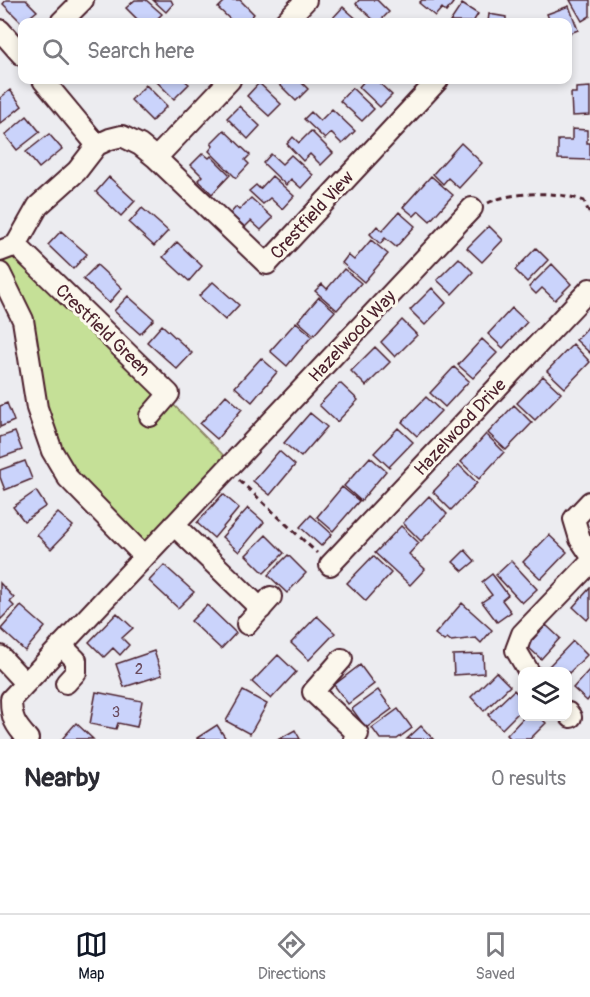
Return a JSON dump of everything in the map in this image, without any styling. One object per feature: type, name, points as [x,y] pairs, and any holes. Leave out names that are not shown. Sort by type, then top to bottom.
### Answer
[{"type":"street","points":[[65,18],[83,0]]},
{"type":"street","points":[[289,18],[306,0]]},
{"type":"street","points":[[0,30],[18,50]]},
{"type":"street","points":[[46,84],[98,145]]},
{"type":"street","points":[[8,248],[38,206],[77,171],[98,145],[122,136],[140,145],[156,158],[226,84]]},
{"type":"street","name":"Crestfield View","points":[[156,158],[267,264],[434,84]]},
{"type":"street","name":"Hazelwood Way","points":[[28,739],[19,730],[11,715],[11,699],[472,208]]},
{"type":"street","name":"Crestfield Green","points":[[8,248],[169,394],[150,416]]},
{"type":"street","points":[[0,273],[23,320],[37,408],[52,452],[68,478],[144,556]]},
{"type":"street","name":"Hazelwood Drive","points":[[330,565],[590,289]]},
{"type":"street","points":[[590,502],[574,519],[580,539],[590,554]]},
{"type":"street","points":[[174,525],[266,603],[247,624]]},
{"type":"street","points":[[526,667],[516,650],[522,634],[590,563]]},
{"type":"street","points":[[61,645],[76,660],[76,672],[66,683]]},
{"type":"street","points":[[0,656],[25,683]]},
{"type":"street","points":[[342,659],[313,692],[358,737]]},
{"type":"path","points":[[472,208],[510,195],[564,196],[584,201],[590,215]]},
{"type":"path","points":[[229,466],[330,565]]},
{"type":"green space","points":[[16,245],[231,463],[144,556],[68,478],[0,286],[0,251]]},
{"type":"building","points":[[6,0],[26,0],[37,11],[28,18],[18,19],[3,4]]},
{"type":"building","points":[[135,0],[146,0],[162,14],[158,18],[136,18],[126,8]]},
{"type":"building","points":[[153,0],[171,0],[173,4],[166,12]]},
{"type":"building","points":[[226,0],[240,0],[254,14],[250,18],[229,18],[218,8]]},
{"type":"building","points":[[359,0],[377,0],[389,12],[383,18],[372,18],[356,4]]},
{"type":"building","points":[[422,0],[450,0],[453,3],[446,12],[442,8],[435,16],[419,3]]},
{"type":"building","points":[[570,0],[590,0],[590,16],[582,21]]},
{"type":"building","points":[[462,4],[478,14],[476,18],[453,18]]},
{"type":"building","points":[[569,6],[578,30],[572,32],[572,18],[548,18],[547,14]]},
{"type":"building","points":[[343,7],[355,18],[333,18]]},
{"type":"building","points":[[489,14],[506,17],[506,18],[488,18]]},
{"type":"building","points":[[159,84],[189,84],[174,99]]},
{"type":"building","points":[[260,84],[281,104],[269,116],[247,96]]},
{"type":"building","points":[[279,84],[303,84],[308,89],[296,101]]},
{"type":"building","points":[[362,84],[380,84],[392,95],[380,107],[359,87]]},
{"type":"building","points":[[146,85],[167,106],[152,121],[131,100]]},
{"type":"building","points":[[590,87],[590,115],[572,116],[571,93],[576,93],[576,88]]},
{"type":"building","points":[[352,88],[374,109],[362,121],[340,101]]},
{"type":"building","points":[[10,90],[22,106],[0,124],[0,98]]},
{"type":"building","points":[[239,106],[260,126],[248,139],[227,118]]},
{"type":"building","points":[[332,109],[355,131],[342,144],[331,133],[325,139],[304,119],[311,112],[320,121]]},
{"type":"building","points":[[27,116],[40,132],[17,150],[5,135]]},
{"type":"building","points":[[572,129],[587,130],[590,160],[558,159],[558,140],[572,140]]},
{"type":"building","points":[[224,130],[250,155],[245,160],[249,164],[236,178],[209,151],[213,146],[211,143]]},
{"type":"building","points":[[311,131],[333,153],[321,165],[310,154],[303,161],[287,144],[293,137],[299,143]]},
{"type":"building","points":[[49,134],[62,149],[39,168],[26,152]]},
{"type":"building","points":[[461,143],[482,163],[459,188],[448,178],[443,184],[433,174]]},
{"type":"building","points":[[203,153],[209,158],[211,156],[230,175],[212,194],[198,180],[202,176],[191,165]]},
{"type":"building","points":[[271,154],[282,164],[291,155],[313,175],[301,188],[291,179],[286,185],[263,163]]},
{"type":"building","points":[[272,176],[294,196],[282,209],[270,198],[263,204],[249,191],[256,185],[260,189]]},
{"type":"building","points":[[431,176],[453,195],[430,221],[419,211],[414,216],[403,207]]},
{"type":"building","points":[[109,177],[135,201],[121,216],[96,192]]},
{"type":"building","points":[[251,198],[273,218],[261,230],[251,221],[245,227],[230,214],[236,207],[239,210]]},
{"type":"building","points":[[142,208],[168,231],[154,246],[129,223]]},
{"type":"building","points":[[399,212],[415,226],[396,247],[385,238],[380,244],[370,234],[377,226],[382,231]]},
{"type":"building","points":[[489,226],[503,240],[482,262],[467,248]]},
{"type":"building","points":[[61,231],[87,254],[73,269],[48,245]]},
{"type":"building","points":[[371,240],[388,254],[364,282],[342,263],[348,255],[354,260]]},
{"type":"building","points":[[177,242],[202,266],[189,281],[163,257]]},
{"type":"building","points":[[536,248],[548,260],[527,282],[515,270]]},
{"type":"building","points":[[459,258],[473,272],[452,294],[437,280]]},
{"type":"building","points":[[552,264],[571,284],[555,300],[542,288],[536,294],[529,287]]},
{"type":"building","points":[[97,265],[122,288],[109,303],[83,279]]},
{"type":"building","points":[[344,269],[361,283],[337,310],[315,291],[322,284],[327,289]]},
{"type":"building","points":[[213,282],[239,305],[225,320],[199,296]]},
{"type":"building","points":[[432,288],[446,303],[425,325],[410,310]]},
{"type":"building","points":[[128,296],[154,319],[140,334],[114,311]]},
{"type":"building","points":[[319,297],[335,311],[314,335],[298,321]]},
{"type":"building","points":[[512,308],[527,322],[503,348],[488,334]]},
{"type":"building","points":[[402,320],[417,335],[395,357],[381,342]]},
{"type":"building","points":[[296,322],[312,336],[287,366],[270,351]]},
{"type":"building","points":[[162,325],[192,353],[177,369],[147,342]]},
{"type":"building","points":[[590,325],[590,353],[576,340]]},
{"type":"building","points":[[482,339],[497,353],[473,378],[458,365]]},
{"type":"building","points":[[573,344],[590,362],[565,388],[547,371]]},
{"type":"building","points":[[375,347],[390,362],[366,386],[351,371]]},
{"type":"building","points":[[261,358],[277,372],[252,402],[235,387]]},
{"type":"building","points":[[454,367],[469,381],[445,407],[430,393]]},
{"type":"building","points":[[543,376],[561,393],[535,420],[517,403]]},
{"type":"building","points":[[340,383],[358,400],[337,422],[319,405]]},
{"type":"building","points":[[226,395],[242,409],[217,439],[200,424]]},
{"type":"building","points":[[426,397],[441,411],[417,436],[402,422]]},
{"type":"building","points":[[7,403],[14,421],[0,427],[0,406]]},
{"type":"building","points":[[514,405],[532,423],[506,450],[488,433]]},
{"type":"building","points":[[310,413],[327,427],[301,457],[284,443]]},
{"type":"building","points":[[398,428],[413,442],[389,467],[374,453]]},
{"type":"building","points":[[15,432],[22,450],[0,458],[0,437]]},
{"type":"building","points":[[486,434],[504,452],[479,479],[461,462]]},
{"type":"building","points":[[279,451],[295,465],[270,495],[253,481]]},
{"type":"building","points":[[370,457],[386,471],[361,501],[344,486]]},
{"type":"building","points":[[25,461],[32,479],[5,490],[0,470]]},
{"type":"building","points":[[459,465],[477,483],[451,510],[433,492]]},
{"type":"building","points":[[342,487],[359,501],[333,531],[317,517]]},
{"type":"building","points":[[36,491],[46,506],[24,521],[13,507]]},
{"type":"building","points":[[223,494],[239,508],[214,538],[197,523]]},
{"type":"building","points":[[429,496],[447,514],[421,541],[403,523]]},
{"type":"building","points":[[248,508],[264,522],[239,552],[222,537]]},
{"type":"building","points":[[58,513],[73,526],[51,549],[37,535]]},
{"type":"building","points":[[311,515],[332,534],[321,546],[300,527]]},
{"type":"building","points":[[401,526],[419,543],[409,554],[425,569],[410,585],[375,553]]},
{"type":"building","points":[[266,535],[284,553],[264,573],[246,555]]},
{"type":"building","points":[[549,535],[567,552],[541,579],[523,562]]},
{"type":"building","points":[[465,550],[475,561],[463,571],[453,562]]},
{"type":"building","points":[[288,555],[306,573],[287,593],[268,575]]},
{"type":"building","points":[[373,556],[391,573],[366,601],[347,583]]},
{"type":"building","points":[[511,561],[537,589],[522,603],[496,575]]},
{"type":"building","points":[[164,565],[194,592],[178,608],[149,581]]},
{"type":"building","points":[[492,574],[508,595],[502,600],[511,612],[497,622],[482,602],[492,595],[482,582]]},
{"type":"building","points":[[0,583],[14,598],[10,602],[14,606],[0,620]]},
{"type":"building","points":[[590,588],[590,616],[587,620],[573,607]]},
{"type":"building","points":[[462,603],[492,630],[481,643],[476,638],[451,641],[447,638],[444,641],[435,634]]},
{"type":"building","points":[[207,605],[236,633],[221,649],[191,621]]},
{"type":"building","points":[[21,606],[45,627],[25,651],[1,629]]},
{"type":"building","points":[[117,613],[133,628],[122,638],[129,645],[120,655],[113,648],[104,657],[89,642]]},
{"type":"building","points":[[317,616],[335,633],[309,660],[291,643]]},
{"type":"building","points":[[546,625],[560,638],[541,659],[527,646]]},
{"type":"building","points":[[573,641],[587,655],[572,670],[572,667],[549,666]]},
{"type":"building","points":[[154,651],[162,675],[124,687],[116,664]]},
{"type":"building","points":[[483,654],[484,673],[454,675],[453,655]]},
{"type":"building","points":[[278,655],[296,672],[271,699],[252,682]]},
{"type":"building","points":[[360,665],[374,684],[348,704],[334,685]]},
{"type":"building","points":[[590,669],[590,697],[587,701],[573,688]]},
{"type":"building","points":[[496,672],[510,686],[484,711],[471,697]]},
{"type":"building","points":[[378,690],[392,709],[366,728],[352,709]]},
{"type":"building","points":[[514,690],[518,694],[518,713],[502,729],[488,715]]},
{"type":"building","points":[[243,691],[267,704],[250,734],[226,721]]},
{"type":"building","points":[[96,692],[142,701],[137,727],[118,723],[116,729],[90,724]]},
{"type":"building","points":[[398,709],[412,728],[397,739],[380,739],[372,728]]},
{"type":"building","points":[[520,721],[544,721],[546,723],[530,739],[511,739],[507,735]]},
{"type":"building","points":[[76,723],[93,739],[62,739]]},
{"type":"building","points":[[217,725],[226,739],[197,739],[197,738]]},
{"type":"building","points":[[421,726],[433,739],[407,739]]},
{"type":"building","points":[[295,730],[300,739],[279,739]]}]
